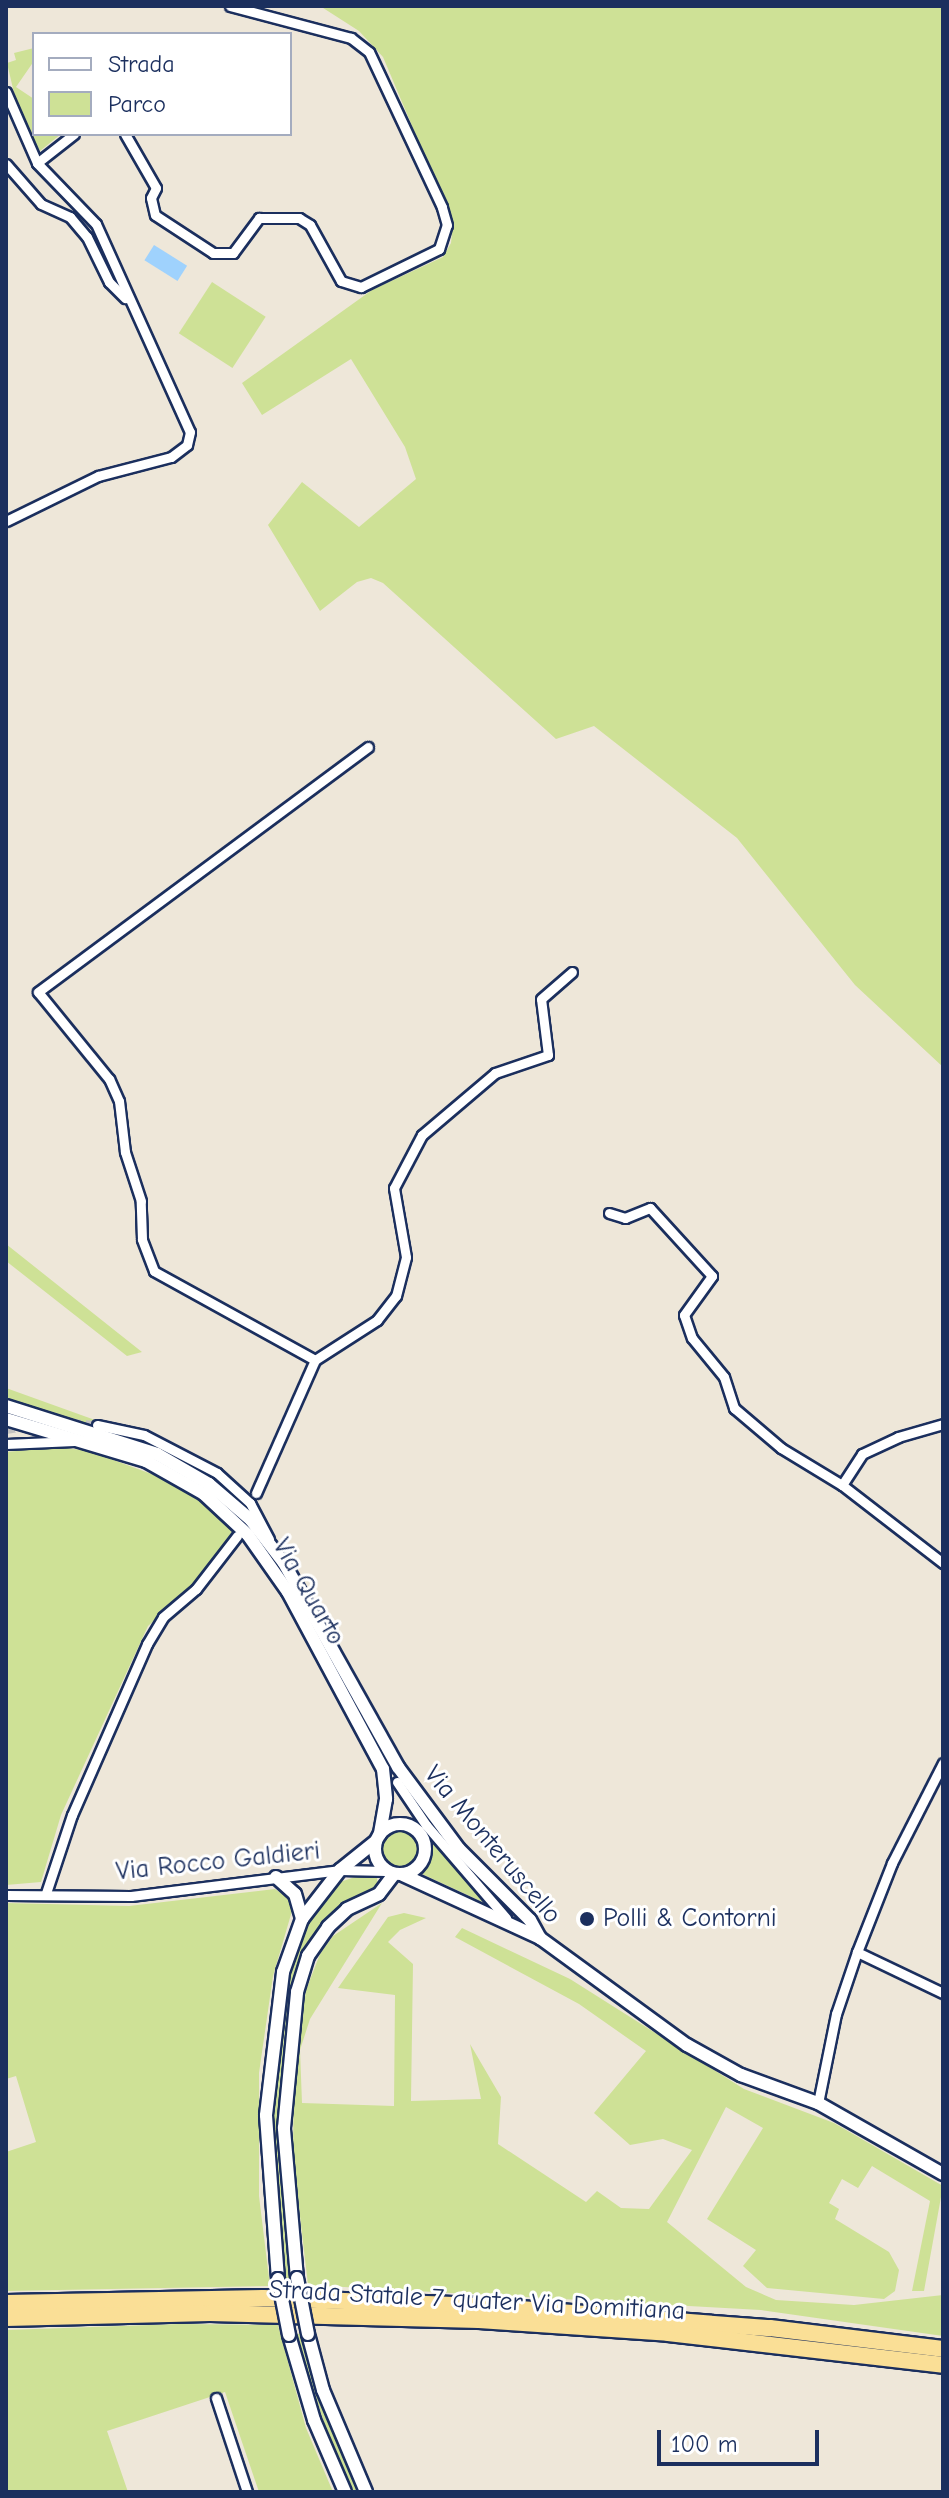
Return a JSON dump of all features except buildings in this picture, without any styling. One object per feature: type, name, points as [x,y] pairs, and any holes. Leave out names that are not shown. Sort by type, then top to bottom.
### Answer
[{"type":"highway","name":"Strada Statale 7 quater Via Domitiana","points":[[6,2303],[263,2298],[465,2305],[770,2328],[943,2349]]},
{"type":"highway","name":"Strada Statale 7 quater Via Domitiana","points":[[6,2318],[224,2313],[479,2320],[668,2333],[943,2365]]},
{"type":"street","points":[[126,136],[156,188],[151,198],[155,215],[213,253],[233,253],[259,218],[299,218],[310,225],[341,281],[361,287],[439,249],[447,225],[442,207],[369,52],[351,38],[230,6]]},
{"type":"street","points":[[6,92],[37,163],[89,211],[189,420],[187,445],[171,457],[98,476],[48,497],[6,521]]},
{"type":"street","points":[[37,163],[71,136]]},
{"type":"street","points":[[6,164],[41,204],[70,217],[87,237],[109,282],[129,300]]},
{"type":"street","points":[[315,1360],[154,1271],[142,1239],[141,1201],[125,1152],[119,1101],[109,1079],[38,992],[368,747]]},
{"type":"street","points":[[256,1493],[315,1360],[377,1320],[396,1296],[406,1257],[394,1188],[422,1135],[495,1073],[548,1055],[541,999],[572,972]]},
{"type":"street","points":[[609,1213],[625,1218],[650,1208],[712,1276],[684,1315],[692,1338],[724,1377],[734,1408],[781,1448],[842,1485],[943,1563]]},
{"type":"street","name":"Via Quarto","points":[[6,1406],[169,1459],[230,1501],[269,1543]]},
{"type":"street","name":"Via Quarto","points":[[6,1419],[146,1461],[184,1481],[222,1509],[261,1550],[383,1769],[386,1799],[378,1837]]},
{"type":"street","points":[[842,1485],[862,1454],[943,1424]]},
{"type":"street","points":[[97,1425],[144,1435],[217,1473],[250,1503],[265,1525],[269,1543]]},
{"type":"street","points":[[6,1444],[75,1441]]},
{"type":"street","points":[[46,1893],[72,1815],[147,1644],[163,1617],[196,1589],[237,1536]]},
{"type":"street","name":"Via Monteruscello","points":[[269,1543],[426,1825],[530,1920],[540,1938],[687,2045],[741,2075],[818,2103],[943,2174]]},
{"type":"street","points":[[818,2103],[836,2014],[857,1952],[892,1863],[943,1763]]},
{"type":"street","points":[[397,1782],[426,1825],[506,1918]]},
{"type":"street","points":[[345,2492],[314,2420],[289,2335],[278,2279],[268,2193],[267,2084],[283,1972],[302,1919],[340,1870],[378,1837],[399,1824],[426,1825]]},
{"type":"street","points":[[379,1894],[394,1873],[422,1862],[426,1825]]},
{"type":"street","points":[[378,1837],[376,1858],[394,1873],[506,1918],[540,1938]]},
{"type":"street","name":"Via Rocco Galdieri","points":[[6,1895],[131,1896],[340,1870],[394,1873]]},
{"type":"street","points":[[276,1877],[295,1894],[302,1919]]},
{"type":"street","points":[[366,2492],[327,2401],[308,2334],[297,2278],[284,2128],[297,1992],[308,1956],[328,1927],[347,1909],[379,1894],[418,1885]]},
{"type":"street","points":[[857,1952],[943,1993]]},
{"type":"street","points":[[216,2398],[247,2492]]},
{"type":"green space","points":[[320,6],[943,6],[943,1067],[855,985],[737,838],[594,726],[556,739],[383,583],[371,578],[357,582],[320,611],[268,525],[302,482],[359,527],[416,479],[405,447],[351,359],[262,415],[242,383],[372,290],[443,257],[451,243],[453,223],[383,57],[359,31]]},
{"type":"green space","points":[[32,48],[32,64],[16,87],[32,98],[32,136],[59,136],[40,151],[18,110],[7,63],[16,60],[14,53]]},
{"type":"green space","points":[[212,282],[266,317],[232,368],[179,333]]},
{"type":"green space","points":[[6,1244],[142,1352],[127,1356],[6,1261]]},
{"type":"green space","points":[[6,1388],[95,1420],[94,1428],[6,1399]]},
{"type":"green space","points":[[59,1447],[89,1451],[176,1483],[235,1528],[193,1585],[148,1626],[61,1815],[41,1882],[6,1885],[6,1452]]},
{"type":"green space","points":[[400,1829],[414,1835],[420,1849],[414,1863],[400,1869],[386,1863],[380,1849],[386,1835]]},
{"type":"green space","points":[[433,1841],[489,1903],[489,1905],[422,1874]]},
{"type":"green space","points":[[355,1877],[377,1878],[378,1888],[353,1899],[310,1940],[291,1990],[277,2115],[291,2281],[285,2281],[272,2148],[273,2082],[285,1990],[310,1919],[340,1882]]},
{"type":"green space","points":[[275,1889],[288,1898],[292,1911],[273,1976],[259,2073],[259,2196],[270,2286],[6,2291],[6,2152],[36,2142],[16,2076],[6,2079],[6,1903],[129,1906]]},
{"type":"green space","points":[[382,1903],[310,2019],[300,2050],[302,2103],[394,2106],[395,1995],[338,1988],[388,1917],[404,1913],[426,1918],[400,1930],[388,1942],[413,1964],[411,2101],[481,2099],[470,2044],[501,2097],[498,2144],[586,2202],[597,2191],[621,2208],[649,2209],[692,2150],[663,2139],[630,2145],[594,2113],[646,2051],[579,2004],[455,1937],[462,1928],[570,1979],[744,2089],[834,2123],[943,2186],[924,2291],[912,2291],[930,2201],[872,2166],[858,2188],[842,2179],[829,2203],[839,2209],[835,2219],[889,2252],[899,2270],[895,2291],[884,2299],[767,2288],[743,2266],[756,2250],[707,2219],[763,2128],[726,2107],[667,2222],[746,2287],[776,2300],[854,2305],[943,2295],[943,2336],[761,2310],[308,2285],[293,2156],[294,2063],[306,1990],[320,1954],[333,1936]]},
{"type":"green space","points":[[179,2324],[278,2325],[306,2428],[333,2492],[259,2492],[225,2392],[107,2431],[128,2492],[6,2492],[6,2330]]},
{"type":"green space","points":[[295,2334],[302,2334],[327,2417],[359,2492],[352,2492],[335,2456]]},
{"type":"water","points":[[154,245],[187,266],[178,281],[144,260]]},
{"type":"tunnel","points":[[72,1423],[97,1425]]},
{"type":"tunnel","points":[[6,1429],[25,1426]]},
{"type":"place","name":"Polli & Contorni","points":[[587,1919]]}]
